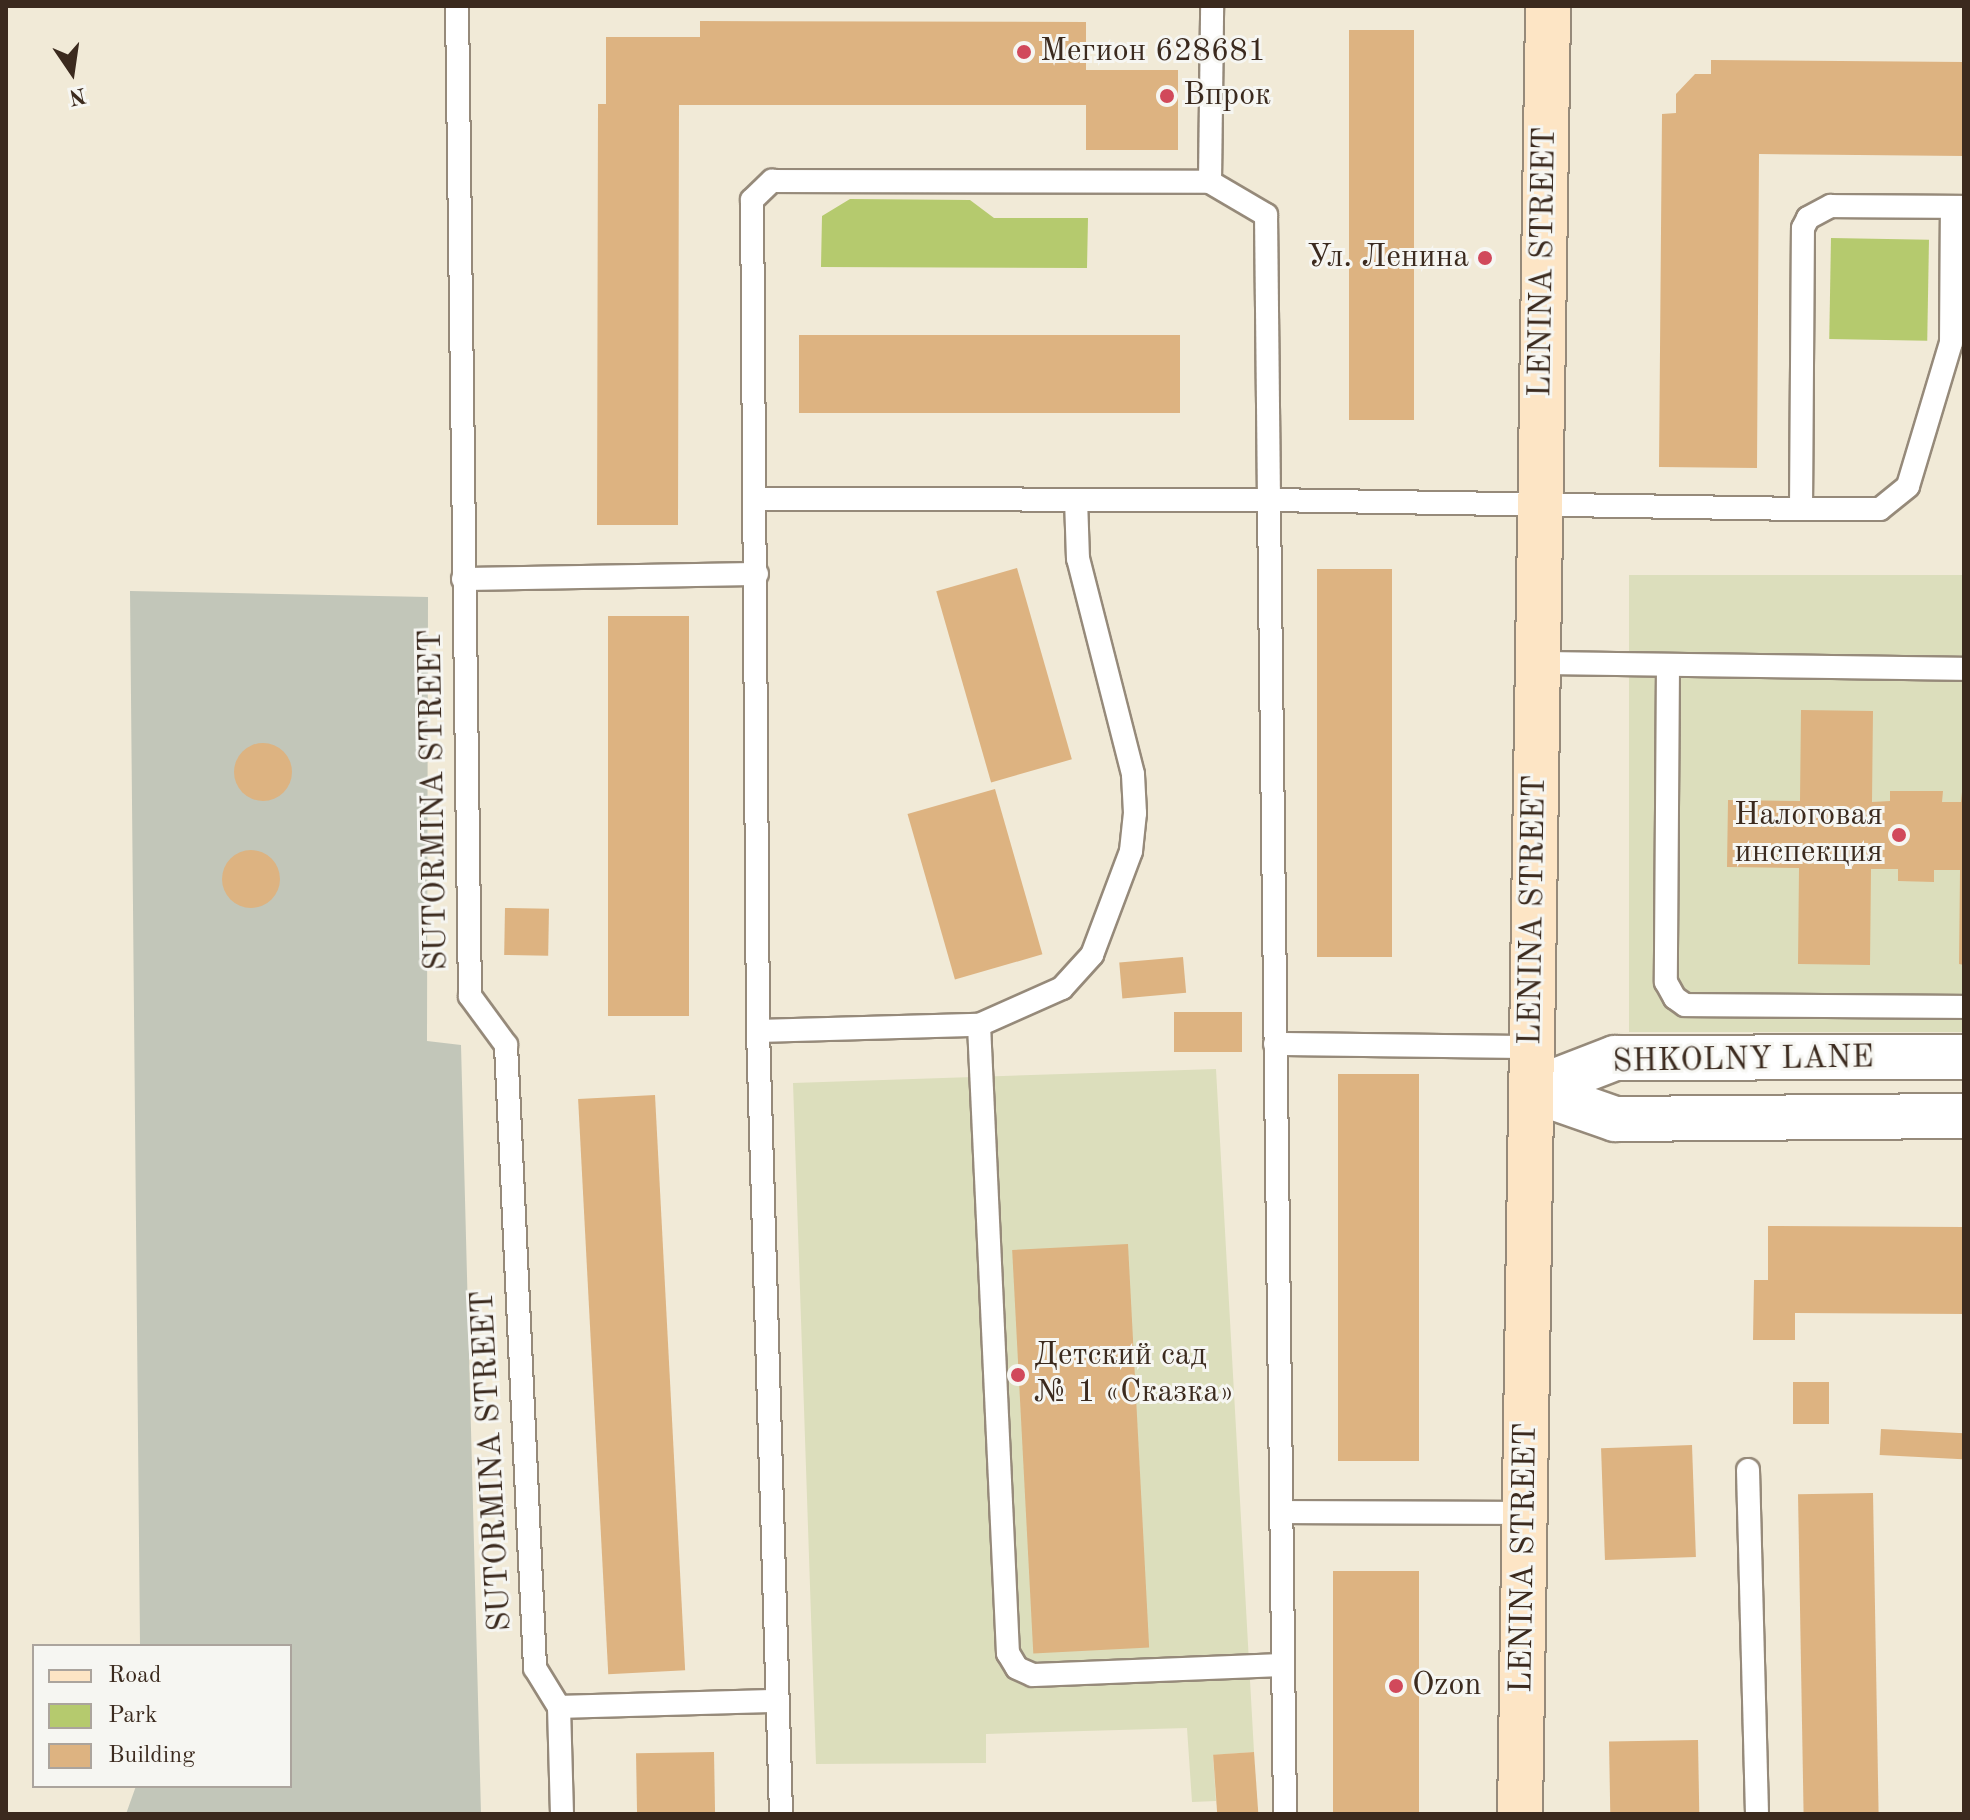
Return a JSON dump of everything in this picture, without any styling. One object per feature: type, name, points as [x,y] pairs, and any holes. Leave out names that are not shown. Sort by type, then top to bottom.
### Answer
[{"type":"main road","name":"LENINA STREET","points":[[1520,1814],[1548,6]]},
{"type":"street","name":"SHKOLNY LANE","points":[[1532,1090],[1615,1058],[1964,1057]]},
{"type":"street","name":"SHKOLNY LANE","points":[[1532,1090],[1615,1119],[1964,1116]]},
{"type":"lane","name":"SUTORMINA STREET","points":[[457,6],[470,996],[506,1045],[535,1668],[559,1707]]},
{"type":"lane","points":[[1210,182],[1212,6]]},
{"type":"lane","points":[[781,1814],[758,1031],[757,499],[752,200],[772,181],[1210,182],[1266,215],[1285,1814]]},
{"type":"lane","points":[[757,499],[1269,500],[1801,509],[1880,509],[1908,486],[1951,343],[1958,207],[1831,206],[1808,218],[1803,228],[1801,509]]},
{"type":"lane","points":[[758,1031],[979,1025],[1062,988],[1081,972],[1105,925],[1131,851],[1133,774],[1078,559],[1076,500]]},
{"type":"lane","points":[[463,579],[757,574]]},
{"type":"lane","points":[[1538,663],[1964,669]]},
{"type":"lane","points":[[1668,665],[1666,982],[1675,998],[1685,1005],[1964,1007]]},
{"type":"lane","points":[[979,1025],[1008,1653],[1017,1668],[1033,1675],[1283,1665]]},
{"type":"lane","points":[[1275,1044],[1532,1047]]},
{"type":"lane","points":[[1748,1470],[1757,1814]]},
{"type":"lane","points":[[1281,1512],[1526,1513]]},
{"type":"lane","points":[[562,1814],[559,1707],[778,1701]]},
{"type":"shaded area","points":[[1629,575],[1964,575],[1964,1032],[1629,1032]]},
{"type":"shaded area","points":[[130,591],[428,597],[427,1041],[461,1045],[481,1814],[126,1814],[135,1788],[292,1788],[292,1644],[140,1644]]},
{"type":"shaded area","name":"Детский сад № 1 «Сказка»","points":[[1216,1069],[1254,1752],[1213,1755],[1216,1801],[1192,1802],[1187,1728],[986,1734],[986,1763],[816,1764],[793,1083]]},
{"type":"green space","points":[[850,199],[970,200],[994,218],[1088,218],[1087,268],[821,267],[822,216]]},
{"type":"green space","points":[[1831,238],[1929,240],[1927,341],[1829,339]]},
{"type":"building","points":[[700,21],[1086,22],[1086,70],[1178,70],[1178,150],[1086,150],[1086,105],[679,105],[678,525],[597,525],[598,104],[606,104],[606,37],[700,37]]},
{"type":"building","points":[[1349,30],[1414,30],[1414,420],[1349,420]]},
{"type":"building","points":[[1711,60],[1964,62],[1964,156],[1759,154],[1757,468],[1659,467],[1662,114],[1676,113],[1676,94],[1695,74],[1711,74]]},
{"type":"building","points":[[799,335],[1180,335],[1180,413],[799,413]]},
{"type":"building","points":[[1017,568],[1072,759],[991,782],[936,591]]},
{"type":"building","points":[[1317,569],[1392,569],[1392,957],[1317,957]]},
{"type":"building","points":[[608,616],[689,616],[689,1016],[608,1016]]},
{"type":"building","points":[[1801,710],[1873,711],[1872,802],[1890,801],[1890,791],[1943,791],[1942,802],[1961,802],[1964,772],[1964,965],[1959,964],[1960,870],[1934,870],[1934,882],[1898,881],[1898,869],[1871,869],[1870,965],[1798,964],[1799,868],[1727,867],[1728,800],[1800,801]]},
{"type":"building","points":[[263,743],[284,751],[292,772],[284,793],[263,801],[242,793],[234,772],[242,751]]},
{"type":"building","points":[[995,789],[1042,954],[955,979],[908,814]]},
{"type":"building","points":[[251,850],[272,858],[280,879],[272,900],[251,908],[230,900],[222,879],[230,858]]},
{"type":"building","points":[[505,908],[549,909],[548,956],[504,955]]},
{"type":"building","points":[[1183,957],[1186,993],[1122,998],[1119,963]]},
{"type":"building","points":[[1174,1012],[1242,1012],[1242,1052],[1174,1052]]},
{"type":"building","points":[[1338,1074],[1419,1074],[1419,1461],[1338,1461]]},
{"type":"building","points":[[655,1095],[685,1670],[608,1674],[578,1099]]},
{"type":"building","points":[[1768,1226],[1964,1227],[1964,1314],[1795,1313],[1795,1340],[1753,1340],[1754,1280],[1768,1280]]},
{"type":"building","points":[[1128,1244],[1149,1647],[1033,1654],[1012,1250]]},
{"type":"building","points":[[1793,1382],[1829,1382],[1829,1424],[1793,1424]]},
{"type":"building","points":[[1881,1429],[1964,1433],[1963,1459],[1880,1455]]},
{"type":"building","points":[[1692,1445],[1696,1557],[1605,1560],[1601,1448]]},
{"type":"building","points":[[1873,1493],[1879,1814],[1804,1814],[1798,1494]]},
{"type":"building","points":[[1333,1571],[1419,1571],[1419,1814],[1333,1814]]},
{"type":"building","points":[[1698,1740],[1699,1814],[1610,1814],[1609,1742]]},
{"type":"building","points":[[714,1752],[715,1814],[637,1814],[636,1753]]},
{"type":"building","points":[[1254,1752],[1258,1814],[1217,1814],[1213,1755]]},
{"type":"place","name":"Мегион 628681","points":[[1024,52]]},
{"type":"place","name":"Впрок","points":[[1167,96]]},
{"type":"place","name":"Ул. Ленина","points":[[1485,258]]},
{"type":"place","name":"Налоговая инспекция","points":[[1899,835]]},
{"type":"place","name":"Детский сад № 1 «Сказка»","points":[[1018,1375]]},
{"type":"place","name":"Ozon","points":[[1396,1686]]}]
